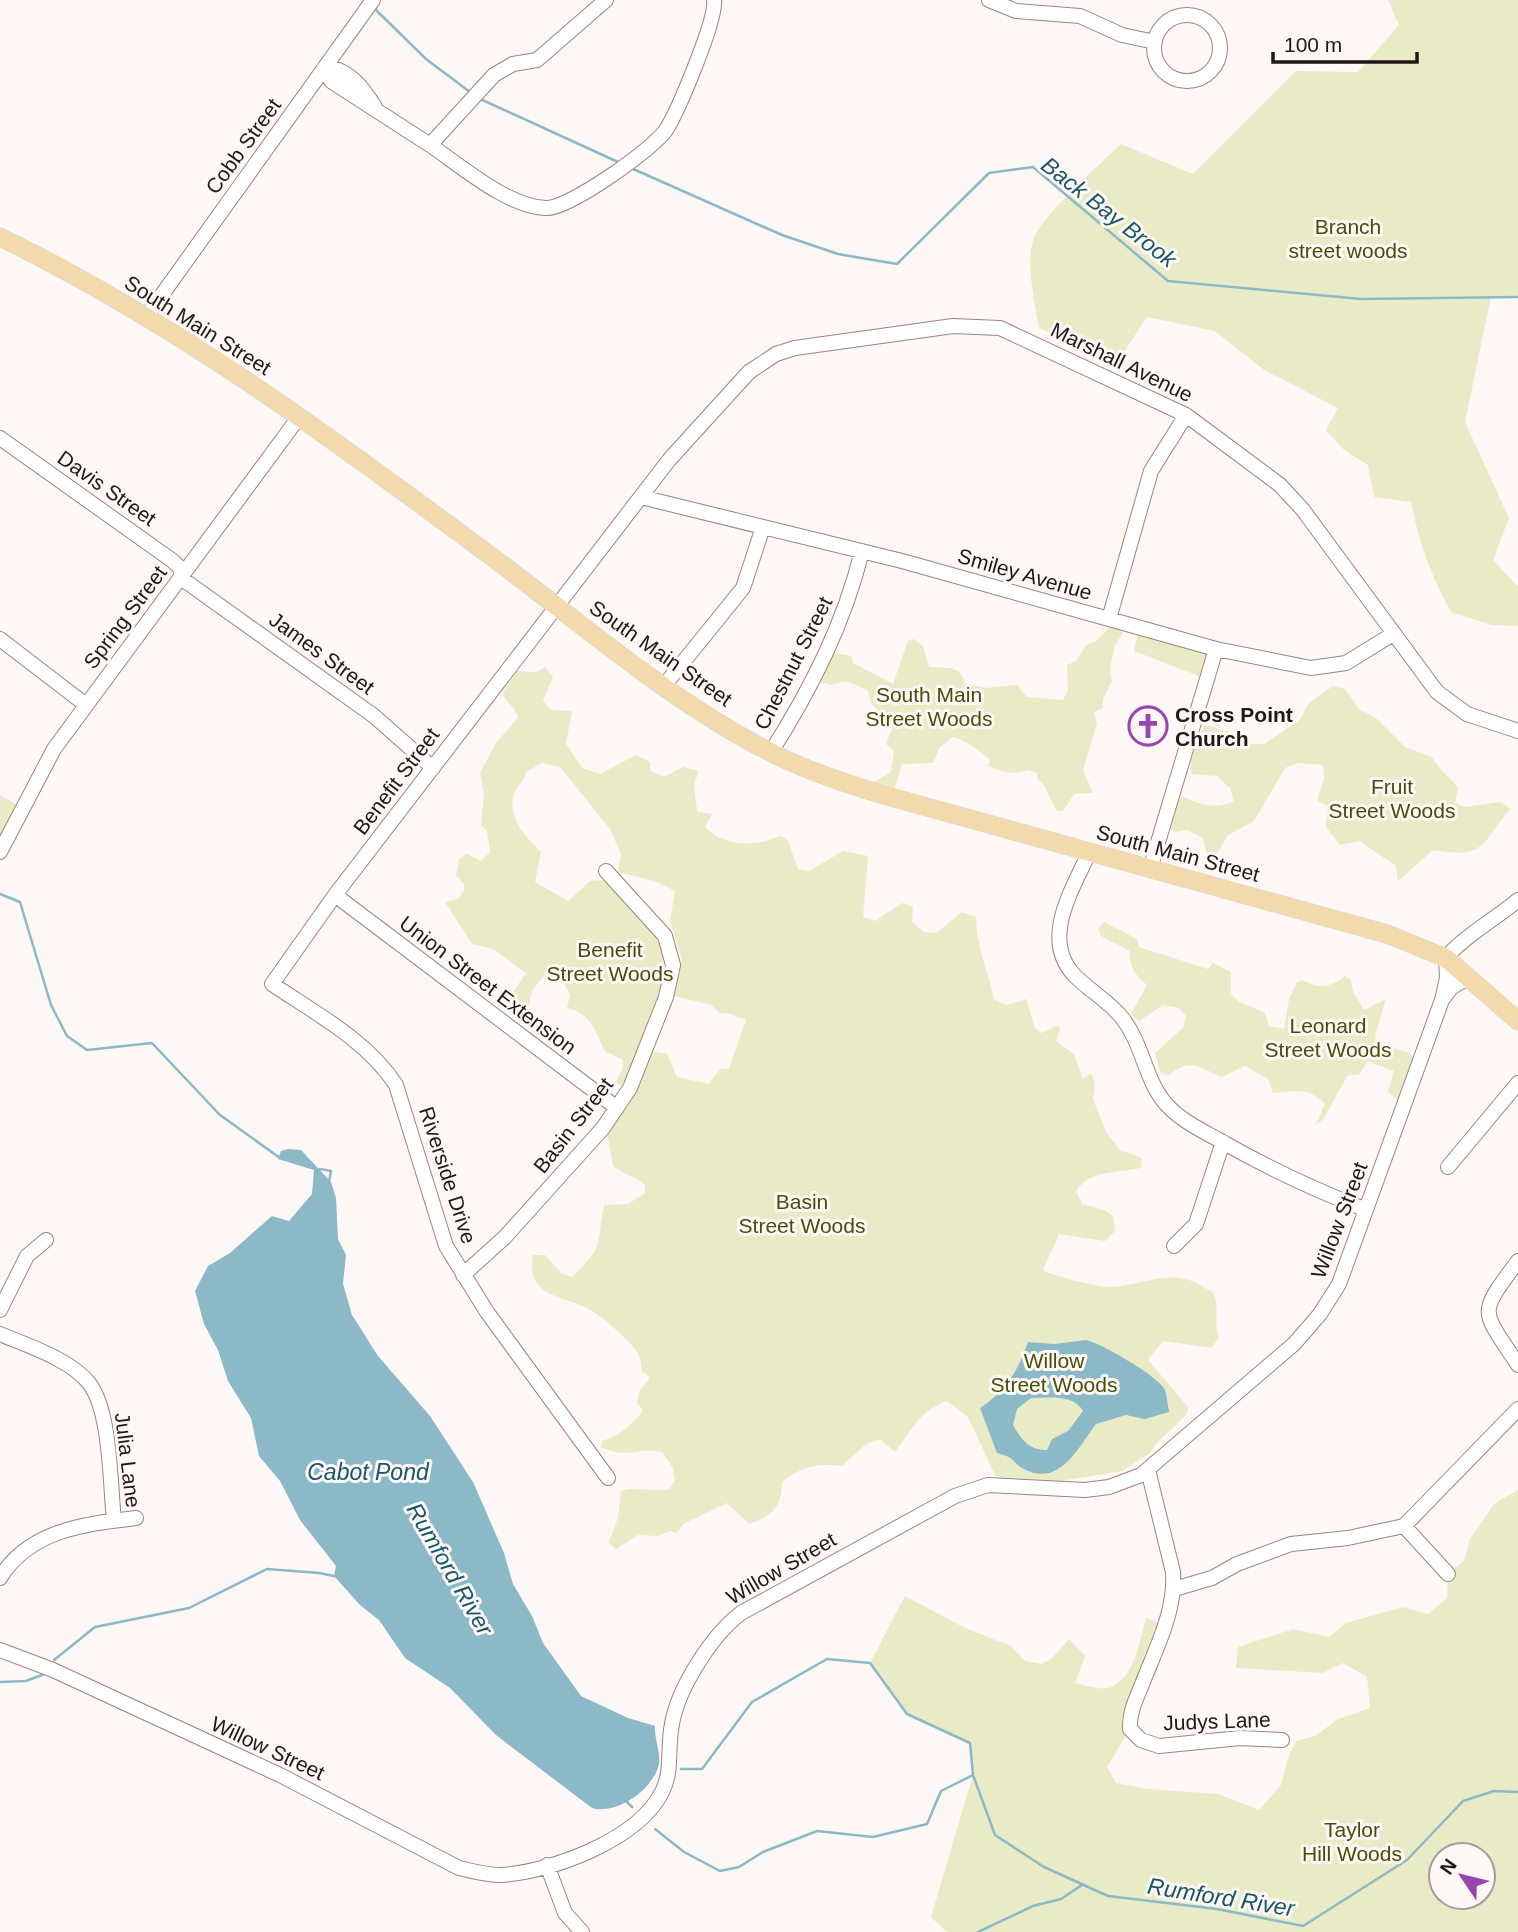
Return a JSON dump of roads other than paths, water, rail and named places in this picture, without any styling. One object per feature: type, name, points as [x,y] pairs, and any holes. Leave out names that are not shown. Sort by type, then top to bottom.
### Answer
[{"type":"main road","name":"South Main Street","points":[[0,237],[146,317],[299,417],[493,557],[663,687],[771,752],[861,788],[1387,934],[1446,958],[1518,1021]]},
{"type":"street","points":[[430,145],[504,68],[537,60],[606,0]]},
{"type":"street","points":[[325,67],[331,81],[356,100],[375,107],[509,197],[537,208],[551,209],[568,203],[665,131],[703,45],[715,9],[714,0]]},
{"type":"street","points":[[989,0],[1016,11],[1080,16],[1122,35],[1155,42]]},
{"type":"street","name":"Cobb Street","points":[[146,317],[370,4]]},
{"type":"street","points":[[1183,15],[1196,16],[1208,22],[1217,33],[1220,52],[1215,65],[1205,75],[1185,81],[1172,77],[1161,68],[1155,56],[1155,42],[1160,29],[1170,20],[1183,15]]},
{"type":"street","name":"Marshall Avenue","points":[[555,607],[669,460],[749,372],[776,354],[795,348],[953,326],[985,325],[1027,339],[1186,415],[1293,498],[1392,635],[1437,692],[1450,704],[1477,718],[1518,731]]},
{"type":"street","points":[[1110,619],[1151,471],[1186,415]]},
{"type":"street","name":"Spring Street","points":[[0,852],[48,760],[299,417]]},
{"type":"street","name":"Davis Street","points":[[0,438],[173,561],[181,569],[181,578]]},
{"type":"street","name":"Smiley Avenue","points":[[641,497],[862,551],[1216,649],[1311,668],[1346,663],[1392,635]]},
{"type":"street","points":[[663,687],[743,588],[763,527]]},
{"type":"street","name":"Chestnut Street","points":[[771,752],[830,646],[854,586],[862,551]]},
{"type":"street","name":"James Street","points":[[181,578],[374,716],[433,768]]},
{"type":"street","name":"Benefit Street","points":[[274,981],[335,895],[555,607]]},
{"type":"street","points":[[0,639],[86,705]]},
{"type":"street","points":[[1150,869],[1216,649]]},
{"type":"street","points":[[1089,853],[1060,924],[1061,953],[1074,975],[1123,1019],[1135,1039],[1157,1092],[1167,1105],[1266,1168],[1364,1209]]},
{"type":"street","name":"Basin Street","points":[[463,1275],[505,1237],[583,1152],[617,1108],[640,1066],[666,998],[673,965],[665,936],[606,870]]},
{"type":"street","name":"Union Street Extension","points":[[335,895],[617,1108]]},
{"type":"street","points":[[1446,958],[1454,947],[1480,931],[1518,900]]},
{"type":"street","name":"Willow Street","points":[[0,1650],[53,1670],[280,1775],[354,1811],[445,1862],[485,1874],[500,1875],[547,1865],[600,1846],[629,1828],[656,1803],[669,1774],[672,1724],[680,1699],[715,1639],[741,1613],[955,1496],[988,1485],[1085,1490],[1109,1488],[1148,1470],[1211,1418],[1310,1327],[1339,1284],[1442,1000],[1447,978],[1446,958]]},
{"type":"street","points":[[1442,1000],[1451,988],[1469,977]]},
{"type":"street","name":"Riverside Drive","points":[[274,981],[272,984],[355,1041],[382,1064],[396,1085],[446,1246],[463,1275],[608,1478]]},
{"type":"street","points":[[1448,1167],[1518,1083]]},
{"type":"street","points":[[1174,1246],[1196,1224],[1223,1142]]},
{"type":"street","points":[[0,1310],[27,1256],[46,1240]]},
{"type":"street","points":[[1518,1261],[1492,1296],[1486,1314],[1489,1323],[1518,1365]]},
{"type":"street","name":"Julia Lane","points":[[0,1334],[75,1371],[88,1382],[97,1396],[104,1427],[114,1521]]},
{"type":"street","points":[[1148,1470],[1173,1572],[1174,1589],[1212,1578],[1249,1559],[1291,1544],[1349,1538],[1404,1526],[1518,1409]]},
{"type":"street","points":[[0,1578],[7,1566],[30,1545],[57,1532],[136,1518]]},
{"type":"street","points":[[1404,1526],[1448,1574]]},
{"type":"street","name":"Judys Lane","points":[[1174,1589],[1165,1625],[1131,1716],[1130,1729],[1149,1744],[1159,1746],[1240,1738],[1282,1740]]},
{"type":"street","points":[[547,1865],[565,1913],[582,1932]]},
{"type":"water","name":"Cabot Pond","points":[[301,1150],[331,1182],[336,1198],[338,1239],[346,1255],[343,1284],[352,1315],[378,1356],[430,1416],[473,1482],[504,1553],[513,1584],[532,1616],[543,1643],[581,1696],[628,1718],[655,1726],[659,1764],[655,1774],[642,1791],[623,1804],[612,1808],[592,1808],[496,1735],[450,1688],[405,1658],[379,1620],[360,1605],[334,1576],[336,1566],[300,1520],[280,1481],[259,1456],[251,1418],[228,1381],[218,1350],[204,1324],[195,1291],[208,1266],[230,1253],[272,1216],[289,1221],[312,1194],[314,1170],[278,1159],[281,1151]]},
{"type":"water","points":[[1086,1340],[1128,1361],[1161,1384],[1165,1390],[1169,1412],[1145,1419],[1126,1415],[1096,1424],[1075,1453],[1058,1469],[1037,1473],[1024,1469],[1011,1458],[997,1453],[980,1408],[1010,1380],[1028,1342],[1054,1344]],"holes":[[[1031,1398],[1067,1399],[1083,1411],[1068,1431],[1052,1439],[1047,1450],[1030,1446],[1013,1425],[1017,1409]]]},
{"type":"waterway","name":"Back Bay Brook","points":[[375,9],[426,59],[470,92]]},
{"type":"waterway","name":"Back Bay Brook","points":[[478,98],[618,162]]},
{"type":"waterway","name":"Back Bay Brook","points":[[631,168],[782,235],[838,254],[897,264],[989,173],[1033,167],[1168,281],[1361,299],[1518,297]]},
{"type":"waterway","name":"Rumford River","points":[[0,894],[20,902],[51,1005],[67,1036],[87,1050],[152,1043],[220,1115],[280,1158]]},
{"type":"waterway","name":"Rumford River","points":[[320,1169],[331,1171],[329,1182]]},
{"type":"waterway","points":[[54,1660],[95,1627],[189,1608],[267,1569],[339,1577]]},
{"type":"waterway","name":"Rumford River","points":[[681,1769],[702,1769],[752,1702],[827,1659],[870,1663],[907,1714],[970,1743],[973,1775],[995,1835],[1044,1867],[1108,1896],[1217,1909],[1303,1926],[1407,1860],[1463,1801],[1494,1791],[1518,1792]]},
{"type":"waterway","points":[[0,1682],[26,1681],[42,1675]]},
{"type":"waterway","name":"Rumford River","points":[[655,1829],[684,1852],[720,1871],[739,1867],[763,1852],[817,1831],[873,1837],[927,1824],[941,1791],[973,1775]]},
{"type":"waterway","name":"Rumford River","points":[[626,1801],[632,1807]]},
{"type":"waterway","points":[[978,1932],[1033,1906],[1061,1899],[1082,1885]]},
{"type":"place","name":"Cross Point Church","points":[[1148,726]]},
{"type":"park label","name":"Branch street woods","points":[[1348,238]]},
{"type":"park label","name":"South Main Street Woods","points":[[929,706]]},
{"type":"park label","name":"Fruit Street Woods","points":[[1392,798]]},
{"type":"park label","name":"Benefit Street Woods","points":[[610,961]]},
{"type":"park label","name":"Leonard Street Woods","points":[[1328,1037]]},
{"type":"park label","name":"Basin Street Woods","points":[[802,1213]]},
{"type":"park label","name":"Willow Street Woods","points":[[1054,1372]]},
{"type":"park label","name":"Taylor Hill Woods","points":[[1352,1841]]}]
